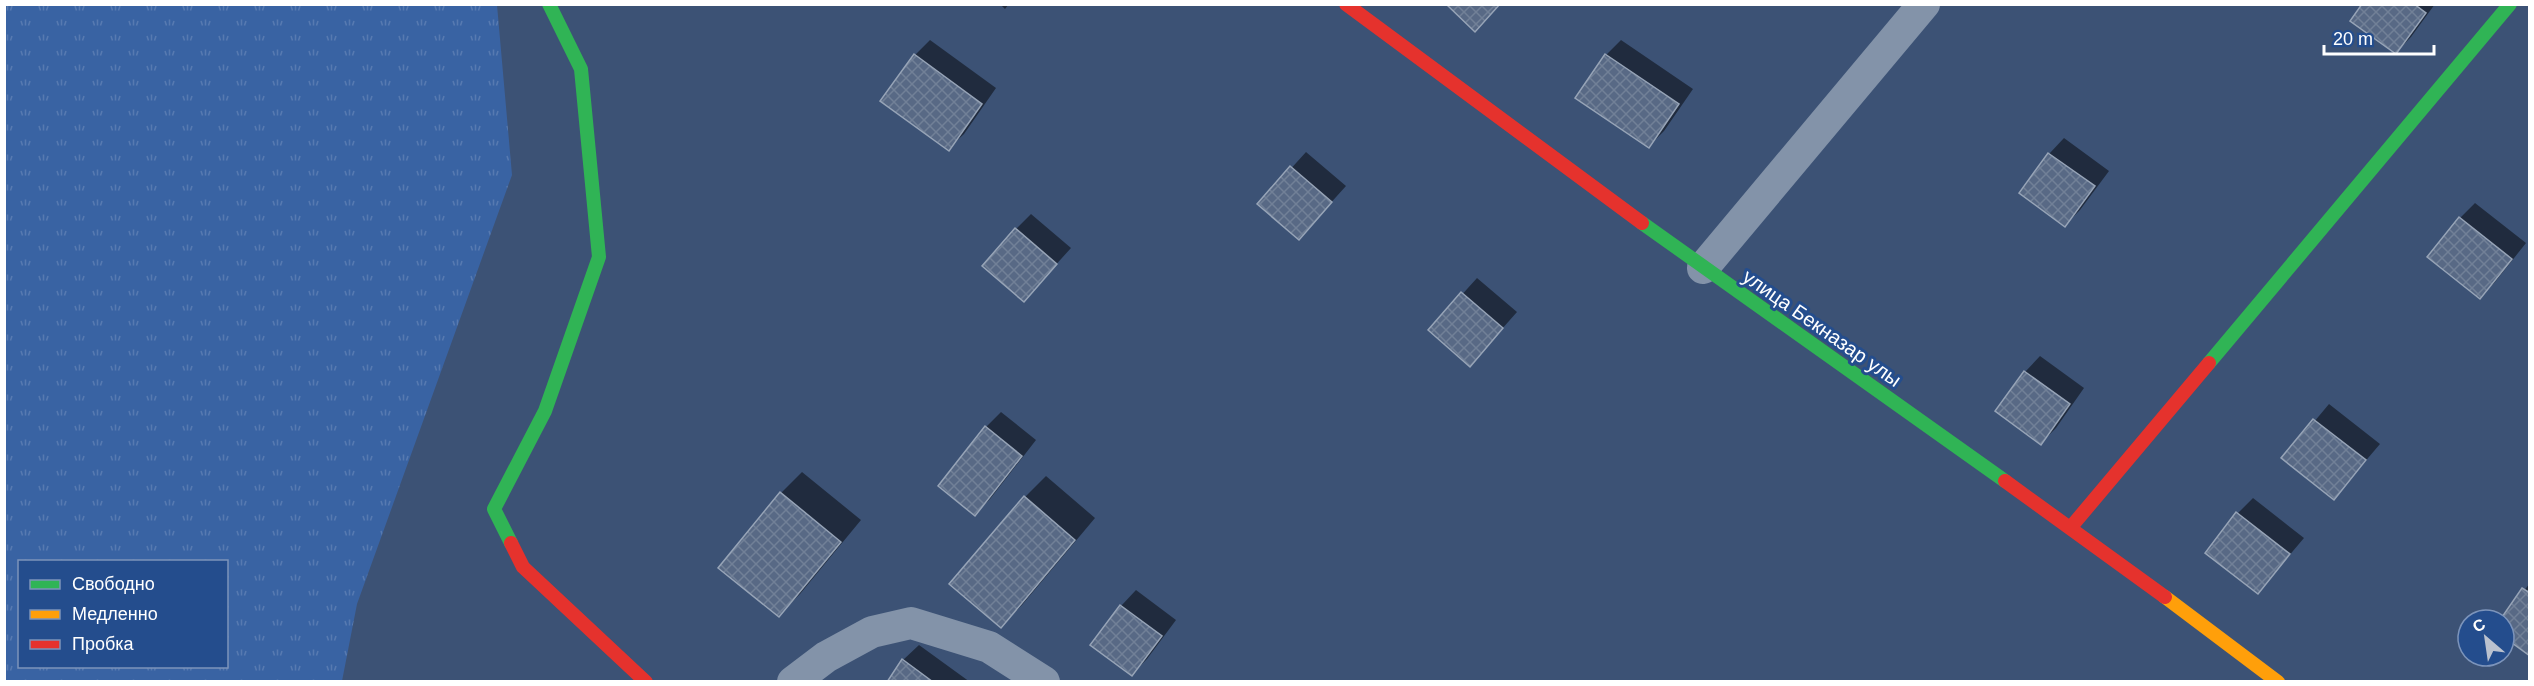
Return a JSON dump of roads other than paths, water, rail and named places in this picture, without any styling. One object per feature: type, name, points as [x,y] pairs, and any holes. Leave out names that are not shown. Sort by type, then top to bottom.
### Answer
[{"type":"street","points":[[549,4],[581,69],[600,257],[545,411],[494,509],[523,567],[646,681]]},
{"type":"street","name":"улица Бекназар улы","points":[[1346,4],[1703,268],[2071,527],[2278,681]]},
{"type":"street","points":[[1703,268],[1924,4]]},
{"type":"street","points":[[2071,527],[2510,4]]},
{"type":"street","points":[[793,681],[826,657],[872,632],[911,623],[989,647],[1044,681]]}]
